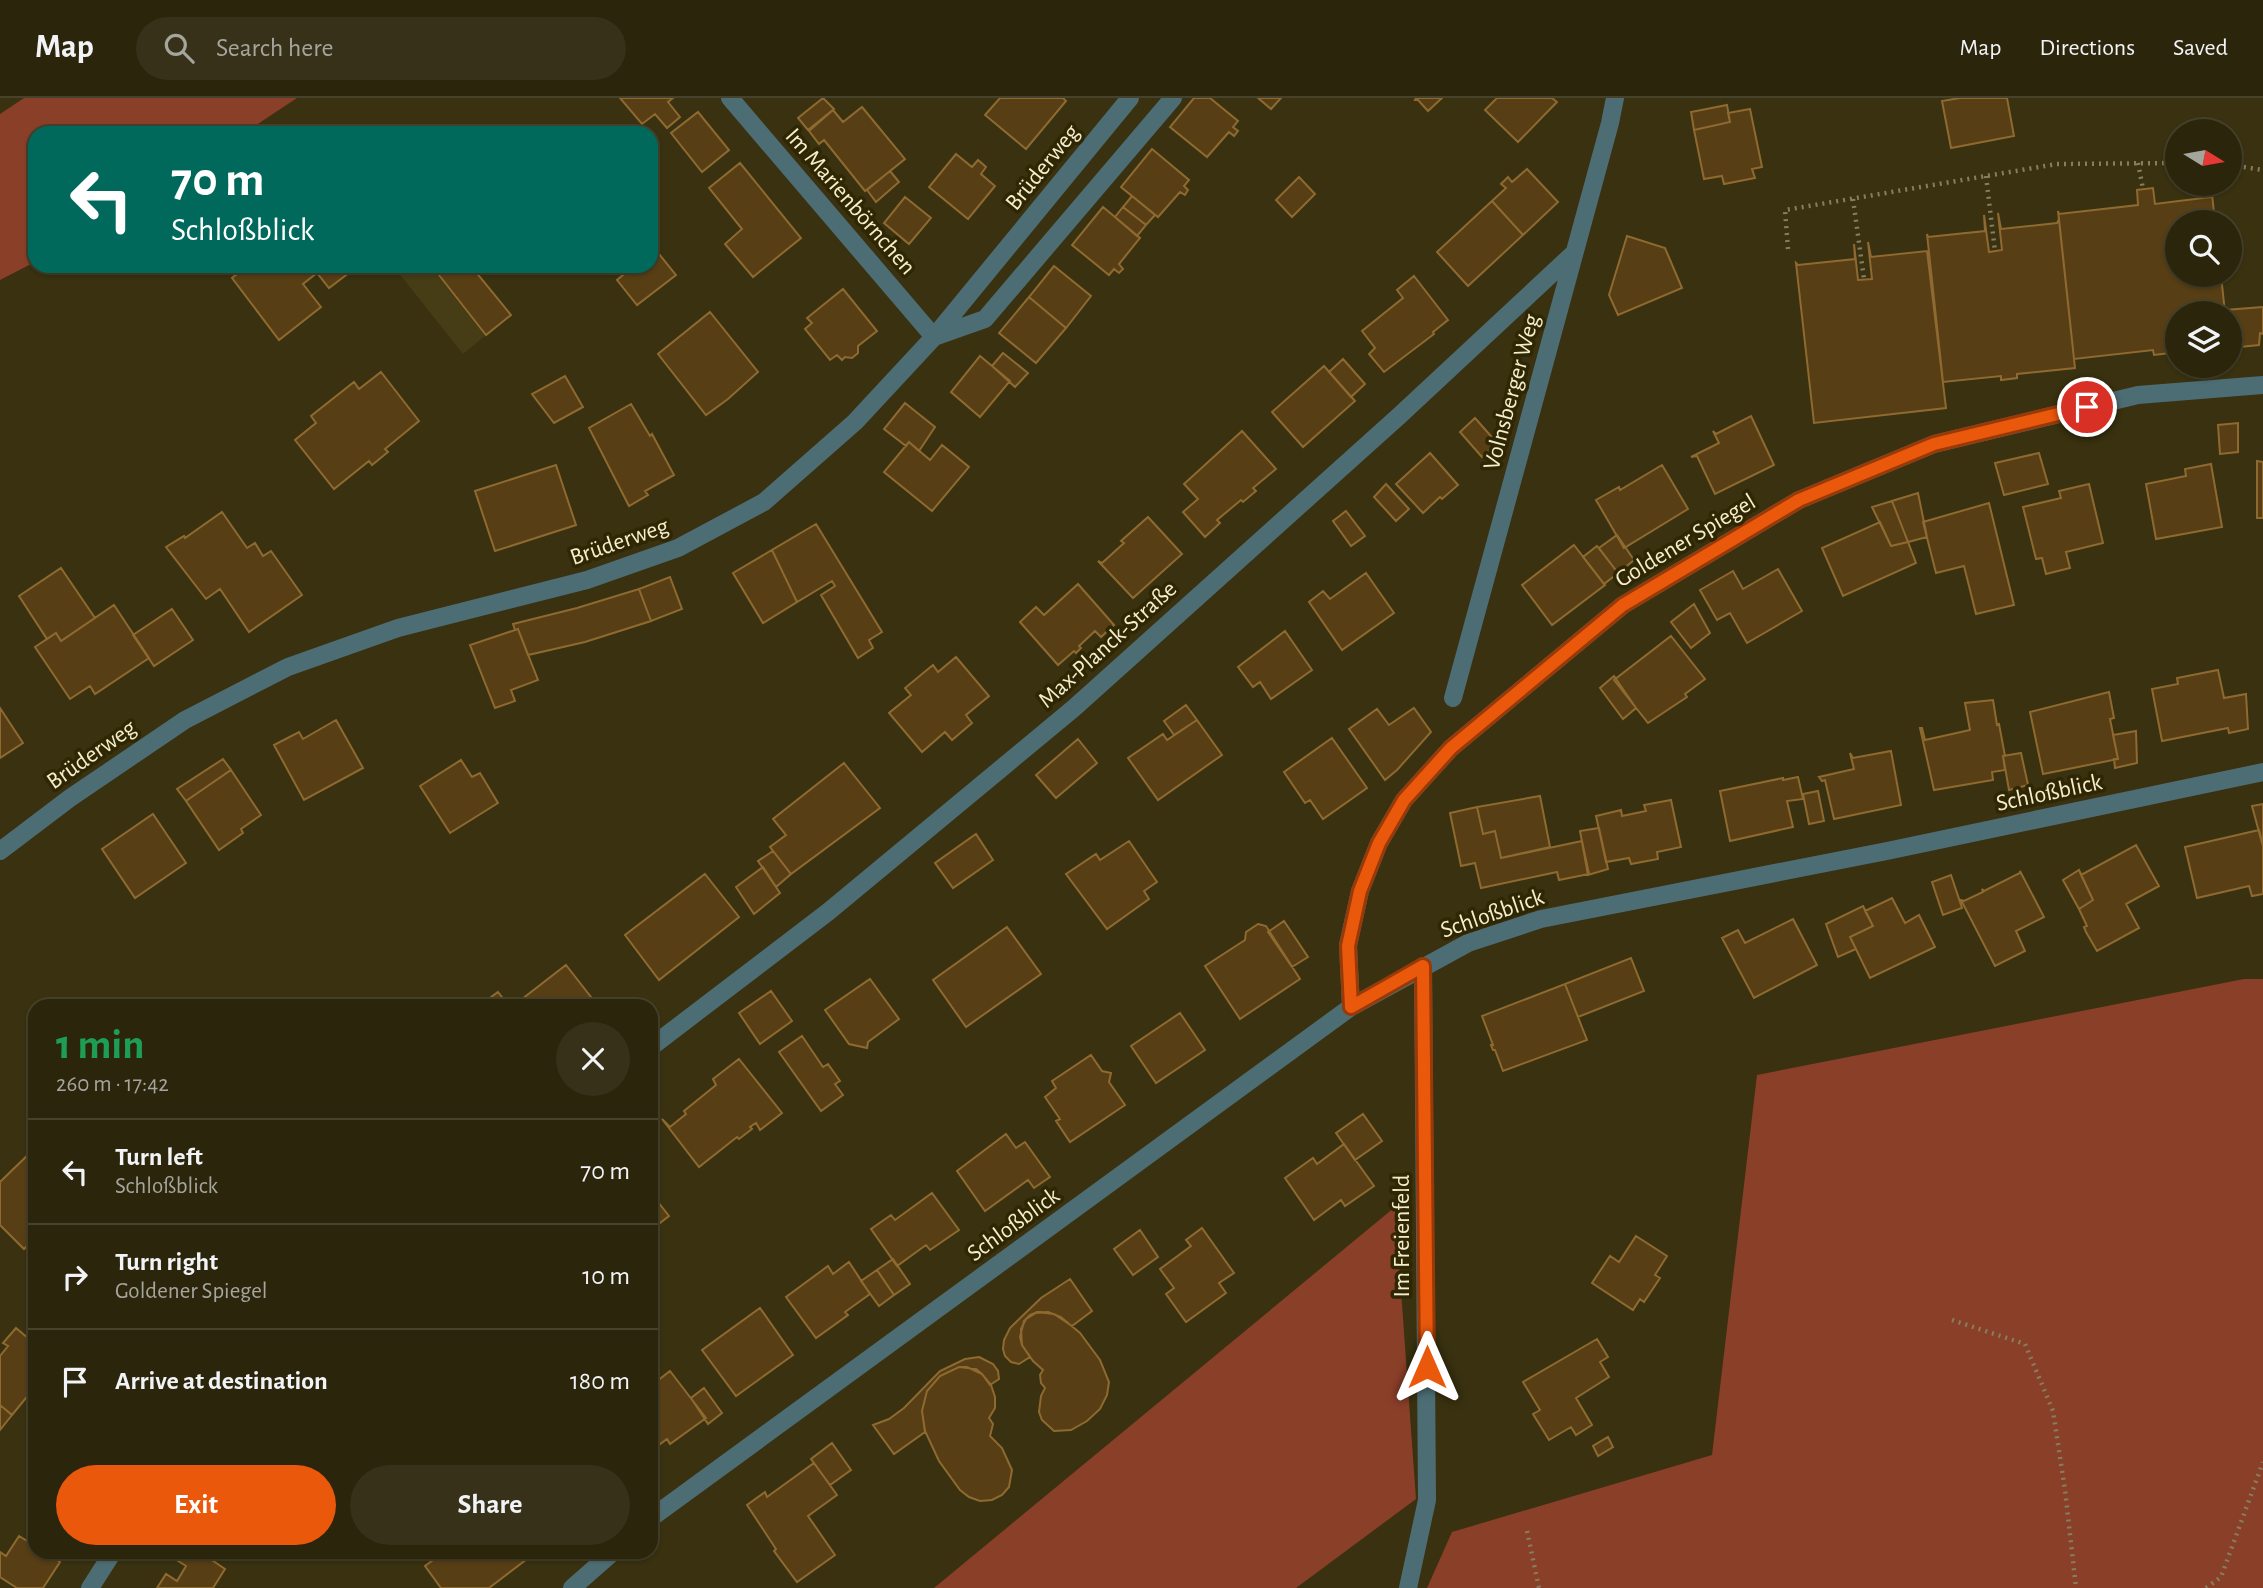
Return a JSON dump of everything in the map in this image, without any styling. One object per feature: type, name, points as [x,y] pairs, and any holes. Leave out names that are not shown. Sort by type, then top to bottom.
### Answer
[{"type":"street","name":"Im Marienbörnchen","points":[[730,98],[934,337]]},
{"type":"street","name":"Brüderweg","points":[[0,851],[70,798],[185,720],[288,667],[398,628],[587,580],[678,548],[764,502],[855,422],[934,337],[1130,98]]},
{"type":"street","points":[[934,337],[985,319],[1173,98]]},
{"type":"street","name":"Volnsberger Weg","points":[[1453,698],[1615,98]]},
{"type":"street","name":"Max-Planck-Straße","points":[[658,1042],[828,912],[1074,708],[1399,416],[1574,253]]},
{"type":"street","name":"Goldener Spiegel","points":[[1351,1007],[1348,946],[1360,891],[1379,843],[1404,800],[1451,748],[1623,605],[1799,500],[1934,444],[2138,395],[2263,385]]},
{"type":"street","name":"Schloßblick","points":[[658,1513],[1351,1007],[1468,943],[1541,919],[1887,851],[2263,772]]},
{"type":"street","name":"Im Freienfeld","points":[[1408,1588],[1427,1500],[1423,966]]},
{"type":"street","points":[[90,1588],[109,1559]]},
{"type":"street","points":[[572,1588],[605,1559]]},
{"type":"path","points":[[2138,163],[2143,189]]},
{"type":"path","points":[[1788,249],[1784,210],[2057,164],[2165,163]]},
{"type":"path","points":[[2242,167],[2263,170]]},
{"type":"path","points":[[1986,176],[1995,251]]},
{"type":"path","points":[[1853,199],[1864,279]]},
{"type":"path","points":[[1952,1320],[2025,1343],[2053,1411],[2076,1588]]},
{"type":"path","points":[[2206,1588],[2221,1577],[2263,1462]]},
{"type":"path","points":[[1527,1531],[1539,1588]]},
{"type":"shaded area","points":[[24,98],[297,98],[255,126],[28,126],[28,266],[0,280],[0,114]]},
{"type":"shaded area","points":[[399,273],[436,273],[485,336],[463,354]]},
{"type":"shaded area","points":[[2244,979],[2263,979],[2263,1588],[1427,1588],[1452,1532],[1712,1455],[1757,1075]]},
{"type":"shaded area","points":[[1395,1207],[1416,1499],[1296,1588],[934,1588]]},
{"type":"building","points":[[620,98],[673,98],[668,102],[680,117],[667,128],[655,114],[642,124]]},
{"type":"building","points":[[823,98],[834,109],[808,130],[798,118]]},
{"type":"building","points":[[1000,98],[1063,98],[1066,101],[1026,149],[985,115]]},
{"type":"building","points":[[1194,98],[1210,98],[1238,121],[1233,127],[1238,131],[1234,136],[1229,132],[1207,157],[1170,127]]},
{"type":"building","points":[[1258,98],[1281,98],[1271,109]]},
{"type":"building","points":[[1416,98],[1442,98],[1428,111]]},
{"type":"building","points":[[1497,98],[1552,98],[1557,102],[1518,142],[1485,110]]},
{"type":"building","points":[[1960,98],[2007,98],[2014,136],[1951,148],[1942,101]]},
{"type":"building","points":[[1727,105],[1730,122],[1694,130],[1691,112]]},
{"type":"building","points":[[862,107],[905,159],[865,191],[824,140],[819,144],[809,131],[833,110],[843,122]]},
{"type":"building","points":[[1750,109],[1762,167],[1752,169],[1755,178],[1724,184],[1722,176],[1704,179],[1694,130],[1730,122],[1728,113]]},
{"type":"building","points":[[698,112],[729,150],[702,172],[671,133]]},
{"type":"building","points":[[1152,149],[1189,180],[1184,186],[1188,190],[1185,195],[1180,192],[1158,217],[1121,187]]},
{"type":"building","points":[[956,154],[972,167],[978,160],[986,167],[981,174],[995,186],[968,219],[929,187]]},
{"type":"building","points":[[740,163],[801,238],[753,277],[725,244],[742,229],[709,188]]},
{"type":"building","points":[[1527,169],[1558,202],[1523,235],[1492,201],[1506,188],[1501,184],[1508,177],[1512,182]]},
{"type":"building","points":[[890,171],[899,182],[876,202],[867,190]]},
{"type":"building","points":[[1299,177],[1315,194],[1292,217],[1276,200]]},
{"type":"building","points":[[2153,188],[2155,204],[2212,196],[2214,210],[2165,210],[2165,287],[2222,287],[2224,301],[2165,301],[2165,354],[2154,355],[2153,350],[2074,359],[2058,211],[2059,214],[2138,205],[2137,190]]},
{"type":"building","points":[[1132,196],[1155,215],[1146,225],[1123,207]]},
{"type":"building","points":[[905,197],[931,218],[909,244],[884,223]]},
{"type":"building","points":[[1492,201],[1523,235],[1468,286],[1437,252]]},
{"type":"building","points":[[1103,207],[1140,238],[1119,264],[1123,269],[1119,273],[1114,269],[1109,275],[1072,245]]},
{"type":"building","points":[[1123,207],[1146,225],[1137,236],[1115,217]]},
{"type":"building","points":[[1998,213],[2001,229],[2057,223],[2059,219],[2075,368],[2017,374],[2017,378],[2001,380],[2001,376],[1943,382],[1927,234],[1928,237],[1985,231],[1984,215],[1989,252],[2002,250]]},
{"type":"building","points":[[1627,236],[1665,248],[1682,288],[1618,315],[1609,295]]},
{"type":"building","points":[[1868,242],[1871,257],[1927,251],[1946,408],[1814,423],[1796,263],[1798,265],[1855,259],[1854,244],[1858,280],[1872,279]]},
{"type":"building","points":[[658,253],[676,275],[637,305],[617,280],[626,273],[658,273]]},
{"type":"building","points":[[1054,266],[1091,296],[1066,328],[1029,297]]},
{"type":"building","points":[[238,273],[317,273],[303,284],[321,307],[279,340],[232,278]]},
{"type":"building","points":[[317,273],[349,273],[329,288]]},
{"type":"building","points":[[437,273],[477,273],[511,315],[486,335]]},
{"type":"building","points":[[1414,276],[1448,320],[1384,372],[1369,354],[1375,348],[1362,331],[1403,298],[1397,290]]},
{"type":"building","points":[[843,289],[877,331],[858,346],[858,353],[852,358],[845,357],[842,360],[837,355],[830,360],[805,329],[812,323],[807,318]]},
{"type":"building","points":[[1029,297],[1066,328],[1036,363],[999,333]]},
{"type":"building","points":[[2263,307],[2263,334],[2260,333],[2259,345],[2242,347],[2242,309]]},
{"type":"building","points":[[710,312],[758,372],[706,415],[658,354]]},
{"type":"building","points":[[1003,353],[1028,373],[1015,387],[992,366]]},
{"type":"building","points":[[980,356],[1010,381],[980,417],[951,392]]},
{"type":"building","points":[[1343,359],[1365,384],[1351,397],[1329,372]]},
{"type":"building","points":[[1324,366],[1355,401],[1303,447],[1272,412]]},
{"type":"building","points":[[381,372],[419,421],[385,449],[388,452],[372,465],[369,461],[334,489],[295,440],[316,423],[311,416],[354,382],[359,389]]},
{"type":"building","points":[[565,376],[583,407],[554,423],[532,394]]},
{"type":"building","points":[[905,403],[935,427],[919,451],[909,442],[906,446],[884,429]]},
{"type":"building","points":[[631,404],[650,436],[652,434],[674,475],[645,491],[648,495],[629,506],[589,428]]},
{"type":"building","points":[[1751,416],[1774,465],[1715,494],[1697,456],[1691,457],[1719,443],[1713,431],[1716,434]]},
{"type":"building","points":[[1475,418],[1497,443],[1482,457],[1460,432]]},
{"type":"building","points":[[2238,423],[2238,452],[2220,454],[2218,425]]},
{"type":"building","points":[[1242,431],[1276,469],[1253,488],[1256,491],[1217,520],[1220,523],[1205,537],[1183,512],[1198,499],[1184,484]]},
{"type":"building","points":[[909,442],[930,460],[942,445],[969,467],[932,511],[884,472]]},
{"type":"building","points":[[1430,453],[1458,485],[1423,513],[1396,484]]},
{"type":"building","points":[[2039,453],[2048,484],[2004,495],[1995,463]]},
{"type":"building","points":[[2257,461],[2263,462],[2263,518],[2257,518]]},
{"type":"building","points":[[2211,464],[2222,527],[2156,539],[2146,484],[2186,476],[2185,469]]},
{"type":"building","points":[[556,465],[576,525],[495,551],[475,491]]},
{"type":"building","points":[[1662,465],[1688,509],[1624,548],[1596,500],[1619,487],[1620,490]]},
{"type":"building","points":[[1386,484],[1409,509],[1396,521],[1374,497]]},
{"type":"building","points":[[2089,484],[2103,543],[2066,552],[2070,568],[2046,574],[2042,558],[2036,559],[2023,507],[2061,498],[2059,491]]},
{"type":"building","points":[[1918,493],[1927,537],[1908,542],[1892,501]]},
{"type":"building","points":[[1892,501],[1908,542],[1891,546],[1872,507]]},
{"type":"building","points":[[1989,503],[2014,605],[1976,614],[1964,566],[1936,573],[1923,522]]},
{"type":"building","points":[[1346,511],[1365,536],[1351,546],[1333,521]]},
{"type":"building","points":[[222,512],[247,548],[255,543],[263,556],[271,551],[302,595],[249,632],[220,589],[206,599],[166,547],[184,536],[185,538]]},
{"type":"building","points":[[1148,517],[1182,554],[1133,598],[1098,561],[1102,563],[1124,543],[1121,541]]},
{"type":"building","points":[[1880,522],[1891,546],[1908,542],[1916,563],[1843,596],[1822,548]]},
{"type":"building","points":[[816,524],[882,632],[869,640],[873,648],[858,658],[821,595],[835,586],[832,581],[797,602],[772,550]]},
{"type":"building","points":[[1617,535],[1634,560],[1618,573],[1599,548]]},
{"type":"building","points":[[1574,545],[1605,585],[1552,625],[1522,585]]},
{"type":"building","points":[[1597,546],[1618,573],[1604,584],[1583,557]]},
{"type":"building","points":[[772,550],[797,602],[763,623],[733,573]]},
{"type":"building","points":[[61,568],[95,618],[61,641],[56,633],[47,639],[19,596]]},
{"type":"building","points":[[1778,569],[1802,611],[1747,643],[1730,613],[1717,620],[1700,590],[1733,571],[1743,589]]},
{"type":"building","points":[[1366,573],[1394,613],[1342,650],[1309,602],[1323,591],[1330,599]]},
{"type":"building","points":[[670,577],[682,609],[651,621],[639,589]]},
{"type":"building","points":[[1078,584],[1114,625],[1101,637],[1095,631],[1079,646],[1081,648],[1076,653],[1074,651],[1058,665],[1020,622],[1036,607],[1044,615]]},
{"type":"building","points":[[639,589],[651,621],[585,642],[528,655],[518,629],[515,630],[513,624],[577,608]]},
{"type":"building","points":[[1694,604],[1710,633],[1691,648],[1671,622]]},
{"type":"building","points":[[114,605],[149,658],[95,694],[90,686],[70,699],[35,647],[56,633],[61,641]]},
{"type":"building","points":[[172,609],[193,640],[154,666],[133,635]]},
{"type":"building","points":[[518,629],[538,680],[511,690],[515,701],[495,708],[470,645]]},
{"type":"building","points":[[1285,631],[1312,670],[1271,699],[1260,682],[1253,687],[1238,667]]},
{"type":"building","points":[[1671,636],[1705,679],[1685,694],[1687,697],[1648,723],[1614,680]]},
{"type":"building","points":[[956,657],[989,696],[966,715],[972,723],[952,740],[945,732],[922,752],[889,713],[911,695],[905,688],[933,665],[938,672]]},
{"type":"building","points":[[2218,670],[2224,698],[2246,694],[2248,729],[2229,733],[2228,728],[2162,741],[2152,689],[2178,684],[2177,678]]},
{"type":"building","points":[[1614,676],[1636,708],[1623,719],[1600,688]]},
{"type":"building","points":[[2109,692],[2114,718],[2110,719],[2118,759],[2043,774],[2030,712]]},
{"type":"building","points":[[1993,700],[2005,756],[2005,770],[1992,772],[1993,780],[1934,790],[1920,728],[1925,740],[1970,730],[1965,703]]},
{"type":"building","points":[[1186,705],[1197,720],[1174,735],[1164,721]]},
{"type":"building","points":[[0,708],[23,743],[0,758]]},
{"type":"building","points":[[1414,708],[1431,732],[1385,780],[1349,729],[1377,709],[1389,725]]},
{"type":"building","points":[[336,720],[363,768],[304,800],[274,745],[299,732],[303,739]]},
{"type":"building","points":[[1197,720],[1222,755],[1158,800],[1128,758],[1163,734],[1167,740]]},
{"type":"building","points":[[2136,731],[2137,763],[2115,768],[2114,759],[2118,759],[2113,735]]},
{"type":"building","points":[[1332,738],[1367,788],[1323,819],[1310,800],[1305,803],[1284,772]]},
{"type":"building","points":[[1078,739],[1097,763],[1056,798],[1036,775]]},
{"type":"building","points":[[1891,751],[1901,805],[1834,819],[1825,780],[1822,781],[1819,777],[1854,769],[1850,753],[1853,758]]},
{"type":"building","points":[[2021,753],[2028,785],[2009,790],[2003,756]]},
{"type":"building","points":[[223,759],[231,770],[186,801],[177,789]]},
{"type":"building","points":[[461,760],[472,777],[480,773],[498,803],[450,833],[420,786]]},
{"type":"building","points":[[844,763],[880,808],[791,874],[770,847],[786,835],[773,819]]},
{"type":"building","points":[[231,770],[261,815],[241,829],[243,833],[219,850],[186,801]]},
{"type":"building","points":[[1798,777],[1803,799],[1787,801],[1793,827],[1730,841],[1720,791]]},
{"type":"building","points":[[1818,791],[1824,821],[1809,824],[1803,794]]},
{"type":"building","points":[[1540,796],[1550,847],[1501,858],[1495,831],[1483,834],[1477,807]]},
{"type":"building","points":[[1671,800],[1681,847],[1657,852],[1658,859],[1631,864],[1629,858],[1606,862],[1596,816],[1621,810],[1622,816],[1646,811],[1644,805]]},
{"type":"building","points":[[2263,804],[2263,843],[2262,843],[2252,806]]},
{"type":"building","points":[[1477,807],[1483,834],[1495,831],[1501,858],[1582,841],[1589,874],[1559,880],[1557,872],[1481,888],[1475,863],[1461,866],[1450,813]]},
{"type":"building","points":[[153,814],[186,863],[135,898],[102,849]]},
{"type":"building","points":[[1599,828],[1608,869],[1588,875],[1580,831]]},
{"type":"building","points":[[2259,830],[2263,846],[2263,894],[2252,896],[2249,886],[2197,898],[2185,847]]},
{"type":"building","points":[[976,834],[993,860],[953,888],[935,863]]},
{"type":"building","points":[[1129,841],[1157,882],[1144,891],[1149,899],[1107,929],[1066,874],[1096,854],[1100,860]]},
{"type":"building","points":[[2136,845],[2159,886],[2126,904],[2139,928],[2097,951],[2086,932],[2084,927],[2087,926],[2079,909],[2093,900],[2081,875]]},
{"type":"building","points":[[773,851],[791,874],[776,887],[758,861]]},
{"type":"building","points":[[763,867],[780,893],[754,914],[736,887]]},
{"type":"building","points":[[2079,870],[2093,900],[2079,909],[2063,880]]},
{"type":"building","points":[[2020,871],[2044,917],[2016,931],[2025,951],[1995,966],[1961,900],[1983,892],[1982,889],[1984,891]]},
{"type":"building","points":[[705,874],[739,917],[659,980],[625,935]]},
{"type":"building","points":[[1951,875],[1962,908],[1943,915],[1932,882]]},
{"type":"building","points":[[1892,898],[1905,923],[1919,915],[1935,947],[1870,978],[1850,937],[1873,926],[1865,911]]},
{"type":"building","points":[[1863,906],[1873,926],[1850,937],[1856,949],[1838,957],[1826,924]]},
{"type":"building","points":[[1793,919],[1817,965],[1754,998],[1722,938],[1738,930],[1745,943]]},
{"type":"building","points":[[1284,921],[1308,957],[1292,967],[1268,932]]},
{"type":"building","points":[[1258,924],[1266,926],[1300,979],[1240,1019],[1205,966],[1245,940],[1246,932]]},
{"type":"building","points":[[1007,927],[1041,974],[966,1027],[933,980]]},
{"type":"building","points":[[1631,958],[1644,991],[1578,1017],[1565,984]]},
{"type":"building","points":[[566,965],[593,999],[522,999]]},
{"type":"building","points":[[870,979],[899,1019],[868,1042],[867,1048],[849,1044],[825,1010]]},
{"type":"building","points":[[1565,984],[1587,1040],[1503,1071],[1482,1016]]},
{"type":"building","points":[[771,991],[792,1021],[760,1044],[739,1013]]},
{"type":"building","points":[[498,992],[504,999],[488,999]]},
{"type":"building","points":[[1180,1013],[1205,1050],[1156,1083],[1131,1046]]},
{"type":"building","points":[[802,1036],[823,1067],[828,1064],[840,1081],[835,1084],[843,1095],[821,1111],[779,1052]]},
{"type":"building","points":[[1091,1055],[1102,1071],[1111,1073],[1109,1082],[1125,1105],[1070,1142],[1056,1121],[1060,1119],[1045,1097],[1056,1088],[1052,1081]]},
{"type":"building","points":[[739,1059],[782,1113],[760,1130],[756,1123],[750,1127],[752,1129],[739,1139],[737,1137],[699,1167],[662,1119],[670,1127],[686,1114],[684,1111],[716,1085],[713,1079]]},
{"type":"building","points":[[1363,1114],[1382,1141],[1355,1160],[1336,1133]]},
{"type":"building","points":[[1006,1134],[1016,1148],[1025,1142],[1050,1177],[1034,1188],[1028,1180],[985,1211],[957,1171]]},
{"type":"building","points":[[1344,1144],[1374,1186],[1345,1206],[1341,1200],[1314,1220],[1285,1178],[1313,1158],[1317,1164]]},
{"type":"building","points":[[28,1155],[28,1245],[24,1249],[0,1225],[0,1182]]},
{"type":"building","points":[[932,1193],[959,1230],[930,1250],[926,1245],[897,1266],[871,1229],[891,1215],[895,1220]]},
{"type":"building","points":[[658,1202],[669,1216],[658,1225]]},
{"type":"building","points":[[1202,1228],[1234,1273],[1219,1283],[1226,1293],[1186,1322],[1166,1294],[1174,1288],[1160,1269],[1191,1246],[1186,1240]]},
{"type":"building","points":[[1140,1230],[1158,1257],[1133,1275],[1114,1249]]},
{"type":"building","points":[[1636,1236],[1667,1256],[1655,1275],[1660,1278],[1644,1302],[1640,1299],[1633,1310],[1592,1283],[1610,1256],[1619,1262]]},
{"type":"building","points":[[893,1259],[910,1284],[894,1295],[877,1270]]},
{"type":"building","points":[[849,1262],[870,1294],[845,1312],[848,1315],[816,1338],[786,1297],[828,1266],[833,1274]]},
{"type":"building","points":[[877,1270],[894,1295],[879,1306],[861,1281]]},
{"type":"building","points":[[1070,1279],[1092,1311],[1072,1326],[1054,1314],[1037,1312],[1030,1315],[1024,1321],[1020,1337],[1030,1357],[1019,1364],[1011,1362],[1003,1349],[1010,1328],[1041,1298]]},
{"type":"building","points":[[760,1308],[793,1355],[736,1396],[702,1350]]},
{"type":"building","points":[[1048,1312],[1061,1317],[1080,1333],[1100,1360],[1109,1382],[1107,1395],[1100,1409],[1071,1430],[1054,1431],[1042,1420],[1039,1412],[1045,1388],[1040,1375],[1043,1370],[1022,1345],[1021,1329],[1026,1319],[1036,1313]]},
{"type":"building","points":[[16,1328],[28,1338],[28,1396],[12,1415],[0,1405],[0,1356],[8,1346],[3,1343]]},
{"type":"building","points":[[1597,1339],[1608,1357],[1600,1362],[1609,1377],[1576,1398],[1592,1425],[1576,1435],[1571,1427],[1549,1440],[1533,1414],[1540,1410],[1523,1382]]},
{"type":"building","points":[[979,1357],[993,1364],[999,1379],[990,1385],[982,1374],[967,1367],[959,1367],[940,1376],[927,1391],[922,1411],[925,1432],[894,1454],[873,1425],[889,1419],[904,1408],[940,1371],[965,1359]]},
{"type":"building","points":[[959,1367],[976,1369],[982,1374],[991,1385],[995,1397],[995,1408],[989,1418],[993,1424],[990,1436],[1002,1448],[1012,1470],[1009,1487],[1002,1495],[992,1500],[980,1501],[960,1490],[939,1461],[925,1431],[922,1411],[927,1391],[940,1376]]},
{"type":"building","points":[[670,1371],[706,1418],[670,1444],[667,1439],[658,1446],[658,1380]]},
{"type":"building","points":[[704,1388],[722,1413],[708,1424],[691,1398]]},
{"type":"building","points":[[0,1405],[12,1415],[0,1430]]},
{"type":"building","points":[[1608,1437],[1613,1447],[1598,1456],[1593,1446]]},
{"type":"building","points":[[832,1443],[851,1470],[830,1485],[811,1459]]},
{"type":"building","points":[[814,1463],[837,1495],[808,1516],[835,1555],[797,1582],[774,1551],[776,1549],[747,1505],[765,1492],[767,1497]]},
{"type":"building","points":[[19,1536],[28,1541],[28,1559],[55,1559],[60,1562],[43,1588],[17,1588],[0,1577],[0,1552],[6,1556]]},
{"type":"building","points":[[175,1559],[210,1559],[225,1569],[213,1588],[157,1588],[166,1574],[177,1581],[186,1566]]},
{"type":"building","points":[[434,1559],[527,1559],[489,1588],[441,1588],[425,1566]]},
{"type":"route","points":[[1427,1367],[1423,966],[1351,1007],[1348,946],[1360,891],[1379,843],[1404,800],[1451,748],[1623,605],[1799,500],[1934,444],[2087,407]]}]
